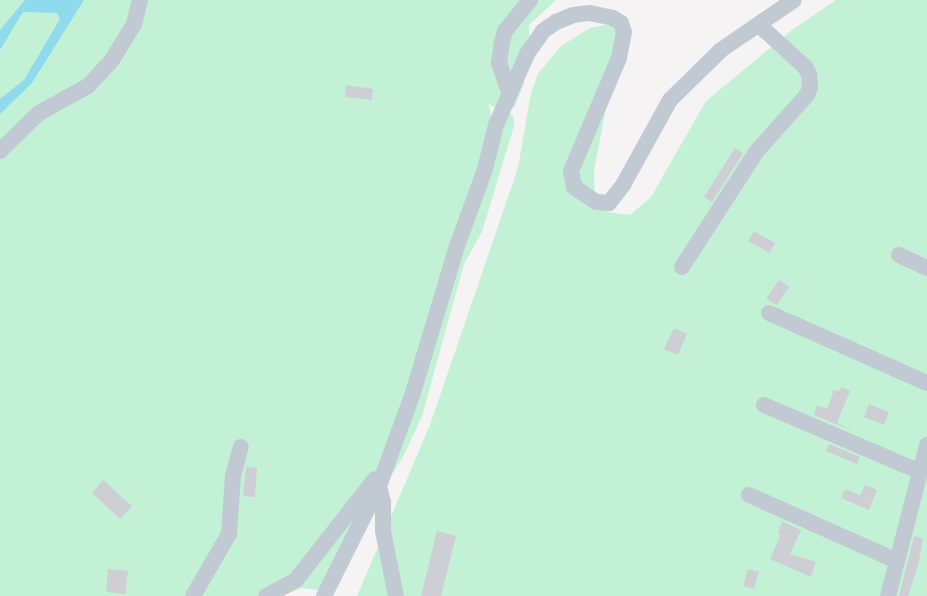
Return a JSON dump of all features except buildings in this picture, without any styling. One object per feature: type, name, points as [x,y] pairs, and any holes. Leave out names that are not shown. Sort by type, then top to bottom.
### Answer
[{"type":"street","points":[[0,151],[39,113],[88,86],[112,60],[134,24],[140,0]]},
{"type":"street","points":[[509,92],[499,63],[502,42],[505,31],[530,0]]},
{"type":"street","points":[[324,596],[379,486],[412,396],[451,264],[485,169],[496,125],[527,54],[543,31],[556,22],[573,15],[590,13],[602,14],[621,24],[624,32],[619,58],[571,171],[574,187],[596,202],[609,203],[623,186],[670,100],[721,50],[794,0]]},
{"type":"street","points":[[682,267],[756,152],[807,95],[810,87],[809,74],[805,67],[759,25]]},
{"type":"street","points":[[899,255],[927,268]]},
{"type":"street","points":[[769,313],[927,383]]},
{"type":"street","points":[[764,405],[920,472]]},
{"type":"street","points":[[888,596],[927,445]]},
{"type":"street","points":[[193,596],[229,534],[233,476],[242,447]]},
{"type":"street","points":[[266,596],[296,580],[364,490],[386,467]]},
{"type":"street","points":[[379,486],[383,502],[383,531],[396,596]]},
{"type":"street","points":[[749,495],[897,561]]},
{"type":"green space","points":[[0,0],[556,0],[529,25],[529,52],[520,72],[524,84],[514,108],[499,110],[489,104],[492,120],[510,113],[514,118],[514,126],[482,232],[464,264],[422,416],[403,457],[318,590],[302,588],[281,596],[0,596]]},
{"type":"green space","points":[[836,0],[927,0],[927,596],[357,596],[430,425],[518,168],[531,93],[538,74],[561,46],[590,28],[611,24],[620,35],[594,171],[595,200],[608,212],[630,215],[651,197],[706,101],[792,30]]},
{"type":"water","points":[[25,0],[84,0],[32,83],[0,114],[0,99],[24,80],[60,19],[57,13],[23,12],[0,50],[0,30]]}]
